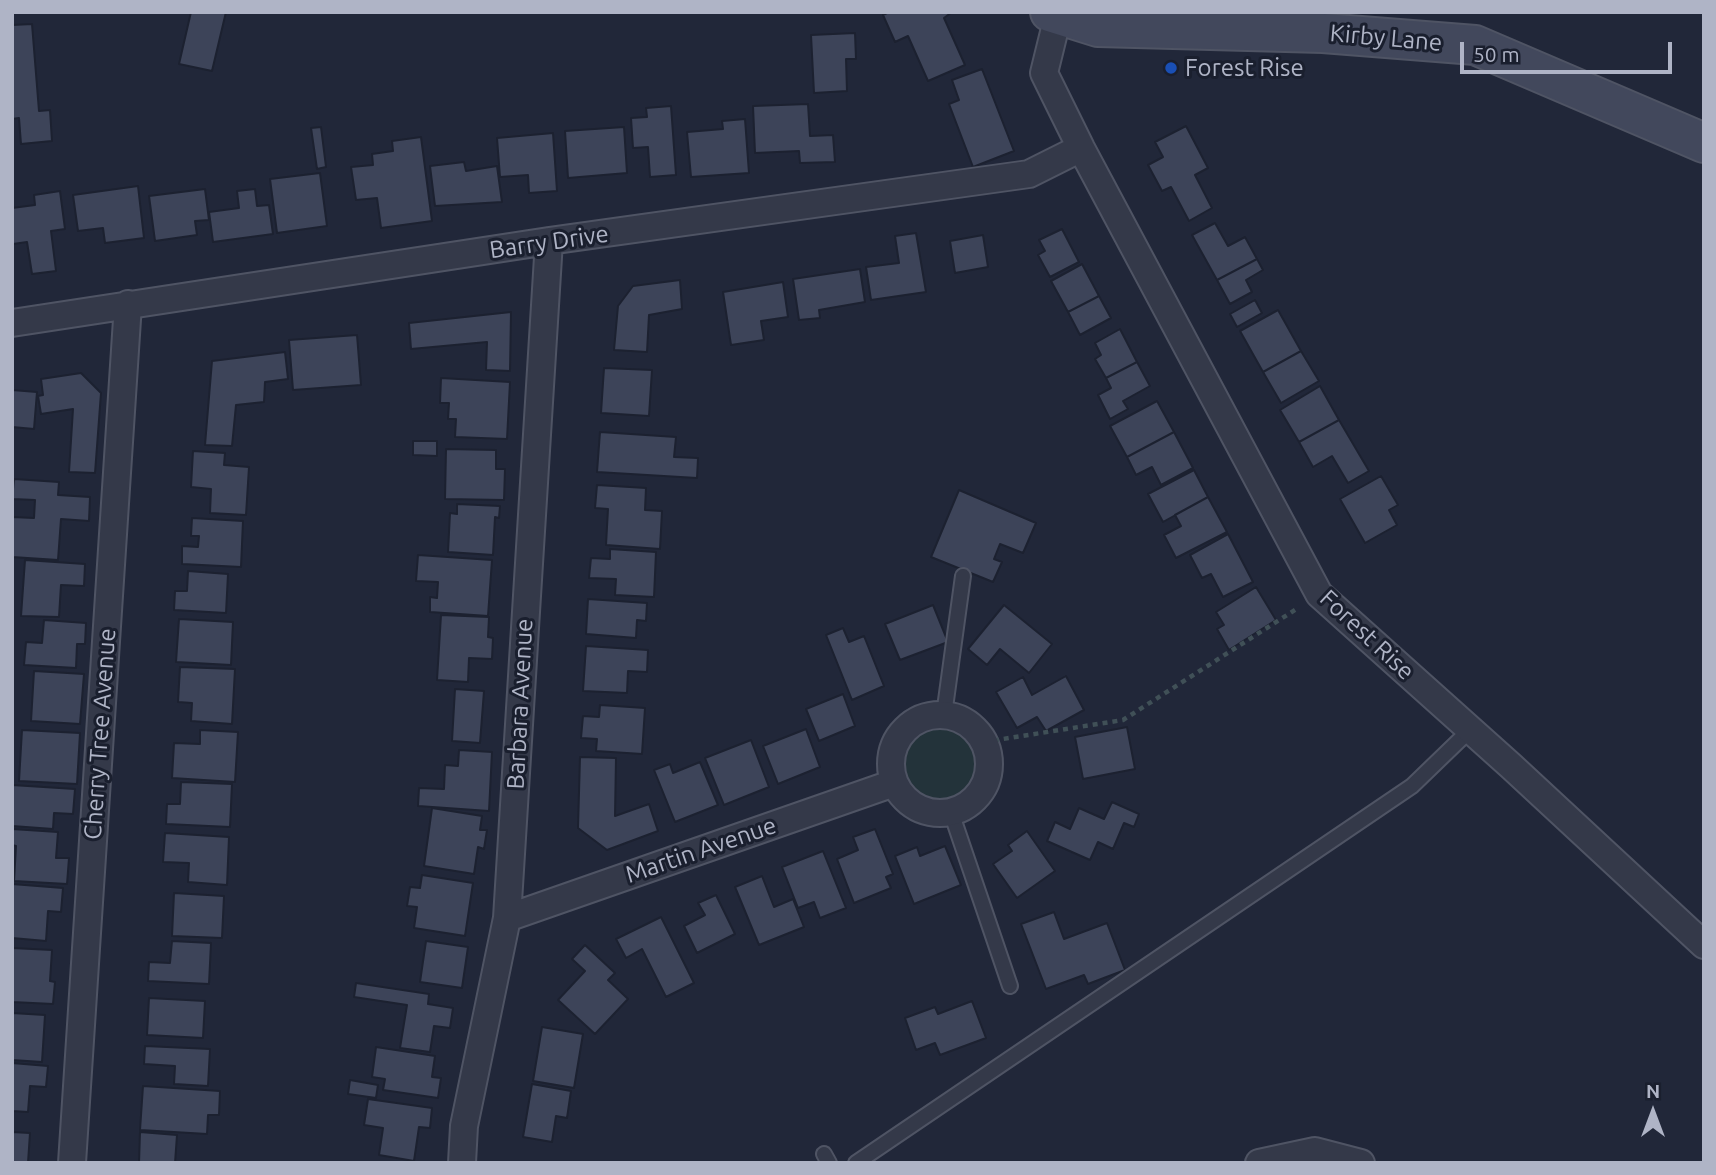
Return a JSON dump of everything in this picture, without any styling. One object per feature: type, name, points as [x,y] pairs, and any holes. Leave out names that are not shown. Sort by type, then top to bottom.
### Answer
[{"type":"street","name":"Kirby Lane","points":[[1054,14],[1098,27],[1324,33],[1475,45],[1704,143]]},
{"type":"street","name":"Forest Rise","points":[[1054,14],[1044,73],[1081,148],[1320,594],[1471,729],[1704,945]]},
{"type":"street","name":"Barry Drive","points":[[12,323],[549,242],[1030,174],[1081,148]]},
{"type":"street","name":"Barbara Avenue","points":[[462,1163],[464,1126],[508,918],[549,242]]},
{"type":"street","name":"Cherry Tree Avenue","points":[[72,1163],[128,304]]},
{"type":"street","points":[[944,715],[960,719],[974,729],[984,742],[988,773],[983,788],[973,800],[951,812],[929,813],[902,796],[894,783],[891,767],[893,750],[900,735],[912,724],[927,717],[944,715]]},
{"type":"street","name":"Martin Avenue","points":[[508,918],[894,783]]},
{"type":"street","points":[[1259,1163],[1315,1151],[1361,1163]]},
{"type":"lane","points":[[944,715],[963,576]]},
{"type":"lane","points":[[856,1163],[1412,786],[1471,729]]},
{"type":"lane","points":[[951,812],[1010,986]]},
{"type":"path","points":[[984,742],[1123,720],[1320,594]]},
{"type":"shaded area","points":[[941,727],[955,730],[967,738],[975,750],[978,764],[975,778],[967,790],[955,798],[941,801],[927,798],[915,790],[907,778],[904,764],[907,750],[915,738],[927,730]]},
{"type":"building","points":[[191,12],[226,12],[212,71],[179,64]]},
{"type":"building","points":[[889,12],[952,12],[944,18],[965,65],[928,81],[908,36],[895,42],[883,15]]},
{"type":"building","points":[[32,24],[39,111],[50,110],[52,141],[21,144],[19,118],[12,119],[12,25]]},
{"type":"building","points":[[855,33],[856,59],[846,59],[847,91],[814,93],[811,35]]},
{"type":"building","points":[[982,69],[1014,151],[973,167],[949,104],[959,100],[952,80]]},
{"type":"building","points":[[808,104],[810,136],[833,135],[835,162],[800,163],[799,151],[755,153],[753,106]]},
{"type":"building","points":[[671,106],[676,175],[650,177],[648,147],[633,148],[631,118],[647,117],[646,108]]},
{"type":"building","points":[[745,119],[749,173],[691,177],[687,132],[723,129],[722,121]]},
{"type":"building","points":[[1186,126],[1208,168],[1195,175],[1212,208],[1189,221],[1171,187],[1162,191],[1148,165],[1163,157],[1155,142]]},
{"type":"building","points":[[321,127],[326,167],[317,169],[311,128]]},
{"type":"building","points":[[624,127],[627,173],[568,178],[565,131]]},
{"type":"building","points":[[553,133],[557,191],[529,193],[528,175],[500,177],[497,138]]},
{"type":"building","points":[[421,137],[432,221],[381,228],[377,198],[356,200],[351,167],[373,165],[372,154],[393,151],[392,141]]},
{"type":"building","points":[[464,162],[466,171],[497,166],[502,202],[435,206],[430,166]]},
{"type":"building","points":[[320,173],[327,226],[277,233],[270,179]]},
{"type":"building","points":[[138,186],[144,238],[105,243],[103,228],[78,231],[73,195]]},
{"type":"building","points":[[205,189],[209,220],[195,221],[197,235],[155,241],[149,196]]},
{"type":"building","points":[[255,189],[257,206],[269,205],[273,234],[213,242],[209,212],[239,208],[237,191]]},
{"type":"building","points":[[60,191],[65,229],[51,231],[56,271],[32,274],[27,242],[13,244],[12,208],[35,205],[34,195]]},
{"type":"building","points":[[1215,223],[1228,246],[1245,237],[1257,259],[1217,280],[1192,235]]},
{"type":"building","points":[[1062,229],[1079,262],[1050,277],[1038,255],[1045,251],[1039,240]]},
{"type":"building","points":[[916,233],[926,292],[871,300],[866,267],[899,263],[895,236]]},
{"type":"building","points":[[983,235],[988,267],[955,273],[950,241]]},
{"type":"building","points":[[1257,259],[1263,270],[1246,280],[1252,292],[1230,304],[1217,280]]},
{"type":"building","points":[[1082,264],[1099,296],[1068,312],[1051,281]]},
{"type":"building","points":[[860,269],[865,302],[819,310],[820,318],[799,320],[793,279]]},
{"type":"building","points":[[680,280],[682,309],[649,315],[647,352],[614,350],[618,306],[633,286]]},
{"type":"building","points":[[783,282],[788,317],[761,321],[764,340],[731,345],[723,292]]},
{"type":"building","points":[[1099,296],[1111,318],[1080,335],[1068,312]]},
{"type":"building","points":[[1255,300],[1262,313],[1237,327],[1230,314]]},
{"type":"building","points":[[1278,310],[1301,351],[1263,372],[1240,331]]},
{"type":"building","points":[[511,312],[510,371],[486,370],[487,342],[411,349],[409,323]]},
{"type":"building","points":[[1120,329],[1137,362],[1106,378],[1095,359],[1101,355],[1095,343]]},
{"type":"building","points":[[357,335],[361,385],[293,390],[289,340]]},
{"type":"building","points":[[1301,351],[1319,381],[1281,403],[1263,372]]},
{"type":"building","points":[[285,352],[288,379],[265,382],[264,402],[236,405],[232,446],[205,445],[212,361]]},
{"type":"building","points":[[1137,362],[1150,386],[1123,401],[1128,409],[1110,419],[1098,395],[1111,388],[1106,378]]},
{"type":"building","points":[[604,368],[652,370],[649,416],[601,413]]},
{"type":"building","points":[[81,373],[101,393],[95,473],[69,472],[73,409],[41,414],[38,396],[43,395],[41,379]]},
{"type":"building","points":[[441,378],[510,382],[507,439],[455,437],[456,419],[448,419],[449,403],[440,403]]},
{"type":"building","points":[[1320,386],[1339,420],[1299,442],[1280,410]]},
{"type":"building","points":[[12,390],[37,392],[34,429],[12,427]]},
{"type":"building","points":[[1157,401],[1174,432],[1127,457],[1110,426]]},
{"type":"building","points":[[1339,420],[1369,471],[1348,483],[1332,456],[1313,467],[1299,442]]},
{"type":"building","points":[[600,432],[676,437],[674,457],[698,458],[697,478],[597,472]]},
{"type":"building","points":[[1174,432],[1193,468],[1161,485],[1152,467],[1136,475],[1127,457]]},
{"type":"building","points":[[413,441],[437,441],[437,456],[413,455]]},
{"type":"building","points":[[446,449],[496,450],[496,469],[505,469],[504,500],[445,499]]},
{"type":"building","points":[[193,451],[225,453],[224,465],[249,467],[246,515],[210,513],[211,489],[191,487]]},
{"type":"building","points":[[1194,470],[1208,497],[1163,522],[1148,494]]},
{"type":"building","points":[[1381,476],[1398,505],[1389,510],[1397,525],[1365,543],[1340,499]]},
{"type":"building","points":[[14,479],[59,482],[58,495],[90,497],[89,521],[61,519],[58,560],[12,557],[12,517],[34,518],[35,500],[12,499]]},
{"type":"building","points":[[597,485],[646,488],[645,510],[662,511],[660,549],[606,545],[608,509],[595,508]]},
{"type":"building","points":[[959,490],[1036,523],[1023,553],[1000,544],[994,559],[1002,562],[993,582],[931,557]]},
{"type":"building","points":[[1208,497],[1227,532],[1176,558],[1164,535],[1181,526],[1175,515]]},
{"type":"building","points":[[457,504],[500,506],[499,518],[495,517],[493,555],[448,552],[450,513],[457,514]]},
{"type":"building","points":[[192,518],[243,521],[241,567],[182,564],[182,546],[198,547],[199,536],[191,536]]},
{"type":"building","points":[[1228,534],[1253,582],[1223,597],[1211,574],[1202,578],[1190,555]]},
{"type":"building","points":[[610,549],[656,552],[654,597],[615,595],[616,579],[589,578],[591,558],[610,559]]},
{"type":"building","points":[[418,555],[492,560],[488,616],[430,612],[430,597],[437,598],[438,582],[416,581]]},
{"type":"building","points":[[25,560],[85,564],[84,586],[61,585],[59,617],[21,616]]},
{"type":"building","points":[[188,571],[228,574],[226,613],[174,610],[175,591],[187,591]]},
{"type":"building","points":[[1256,587],[1276,620],[1229,650],[1217,629],[1224,625],[1216,612]]},
{"type":"building","points":[[588,599],[647,603],[646,621],[637,620],[636,638],[586,634]]},
{"type":"building","points":[[933,605],[948,642],[900,660],[885,624]]},
{"type":"building","points":[[1004,605],[1052,644],[1029,673],[1000,649],[987,665],[968,649]]},
{"type":"building","points":[[441,615],[489,617],[488,637],[493,638],[492,659],[469,658],[468,682],[437,680]]},
{"type":"building","points":[[179,619],[233,622],[231,665],[176,662]]},
{"type":"building","points":[[44,620],[86,623],[85,644],[77,644],[76,668],[24,665],[26,642],[42,643]]},
{"type":"building","points":[[843,628],[849,642],[864,636],[884,686],[852,700],[826,635]]},
{"type":"building","points":[[586,646],[648,650],[647,672],[628,671],[627,693],[583,691]]},
{"type":"building","points":[[180,667],[235,669],[232,724],[191,721],[192,703],[178,702]]},
{"type":"building","points":[[34,671],[84,674],[80,724],[31,721]]},
{"type":"building","points":[[1066,676],[1084,710],[1046,731],[1037,717],[1017,728],[996,692],[1023,677],[1032,695]]},
{"type":"building","points":[[455,689],[484,691],[480,743],[452,741]]},
{"type":"building","points":[[843,694],[855,726],[819,741],[806,709]]},
{"type":"building","points":[[600,705],[645,708],[642,754],[596,751],[597,739],[581,738],[583,716],[599,717]]},
{"type":"building","points":[[1127,727],[1135,769],[1083,779],[1075,737]]},
{"type":"building","points":[[806,729],[820,767],[778,784],[763,746]]},
{"type":"building","points":[[22,730],[80,733],[77,784],[19,781]]},
{"type":"building","points":[[200,730],[238,732],[235,782],[172,778],[174,743],[200,744]]},
{"type":"building","points":[[751,740],[769,787],[724,805],[705,758]]},
{"type":"building","points":[[459,750],[492,752],[489,811],[418,806],[419,788],[444,789],[445,765],[458,766]]},
{"type":"building","points":[[580,757],[616,758],[615,816],[649,804],[658,831],[607,850],[578,828]]},
{"type":"building","points":[[700,762],[718,805],[675,822],[654,770],[670,764],[673,773]]},
{"type":"building","points":[[181,782],[232,784],[230,827],[166,824],[167,804],[180,804]]},
{"type":"building","points":[[12,785],[75,789],[73,814],[54,813],[53,829],[12,826]]},
{"type":"building","points":[[1112,802],[1139,814],[1134,827],[1124,823],[1113,849],[1098,842],[1090,860],[1047,841],[1055,822],[1070,829],[1079,808],[1104,819]]},
{"type":"building","points":[[432,808],[482,816],[480,830],[487,830],[484,849],[478,847],[474,874],[424,866]]},
{"type":"building","points":[[12,829],[58,832],[56,858],[69,858],[67,884],[14,881],[16,846],[12,845]]},
{"type":"building","points":[[875,829],[893,874],[886,877],[891,888],[854,903],[837,859],[858,850],[853,837]]},
{"type":"building","points":[[1027,831],[1055,871],[1017,898],[993,864],[1012,851],[1008,845]]},
{"type":"building","points":[[165,833],[229,837],[227,885],[188,882],[189,863],[163,862]]},
{"type":"building","points":[[945,846],[961,885],[914,904],[895,856],[917,847],[920,856]]},
{"type":"building","points":[[823,851],[846,908],[820,918],[814,902],[798,908],[782,867]]},
{"type":"building","points":[[422,875],[473,883],[465,936],[414,928],[417,907],[407,906],[410,887],[420,888]]},
{"type":"building","points":[[762,876],[774,907],[793,899],[804,927],[759,945],[735,887]]},
{"type":"building","points":[[12,884],[63,888],[61,912],[48,911],[46,941],[12,938]]},
{"type":"building","points":[[174,893],[224,896],[222,938],[172,936]]},
{"type":"building","points":[[716,895],[735,934],[697,953],[684,926],[705,915],[698,903]]},
{"type":"building","points":[[1054,912],[1064,939],[1107,923],[1125,970],[1088,984],[1084,975],[1046,989],[1021,924]]},
{"type":"building","points":[[661,917],[694,983],[666,997],[642,949],[626,958],[616,939]]},
{"type":"building","points":[[172,941],[211,943],[209,984],[148,981],[149,962],[170,963]]},
{"type":"building","points":[[426,941],[468,947],[462,988],[420,982]]},
{"type":"building","points":[[585,945],[615,973],[608,980],[628,999],[595,1034],[558,1000],[585,971],[572,959]]},
{"type":"building","points":[[12,948],[52,950],[50,981],[55,982],[53,1004],[12,1002]]},
{"type":"building","points":[[356,983],[429,994],[428,1004],[453,1008],[450,1028],[434,1026],[430,1052],[400,1048],[407,1005],[354,997]]},
{"type":"building","points":[[149,998],[205,1001],[203,1038],[147,1035]]},
{"type":"building","points":[[972,1001],[986,1038],[940,1055],[935,1043],[916,1050],[905,1018],[935,1007],[938,1014]]},
{"type":"building","points":[[12,1013],[45,1015],[42,1062],[12,1060]]},
{"type":"building","points":[[542,1027],[583,1034],[574,1088],[533,1081]]},
{"type":"building","points":[[145,1046],[210,1049],[208,1086],[174,1084],[175,1066],[144,1064]]},
{"type":"building","points":[[376,1047],[435,1056],[432,1077],[441,1078],[438,1098],[383,1090],[385,1079],[372,1077]]},
{"type":"building","points":[[12,1063],[48,1066],[46,1087],[30,1086],[28,1112],[12,1111]]},
{"type":"building","points":[[350,1080],[378,1085],[376,1098],[348,1094]]},
{"type":"building","points":[[532,1084],[571,1091],[567,1118],[556,1116],[552,1142],[523,1137]]},
{"type":"building","points":[[143,1086],[220,1091],[219,1115],[208,1115],[207,1134],[140,1130]]},
{"type":"building","points":[[368,1099],[432,1108],[430,1128],[419,1127],[414,1161],[379,1155],[383,1128],[364,1125]]},
{"type":"building","points":[[12,1132],[30,1133],[28,1163],[12,1163]]},
{"type":"building","points":[[140,1132],[177,1135],[175,1163],[139,1163]]},
{"type":"place","name":"Forest Rise","points":[[1171,68]]}]
